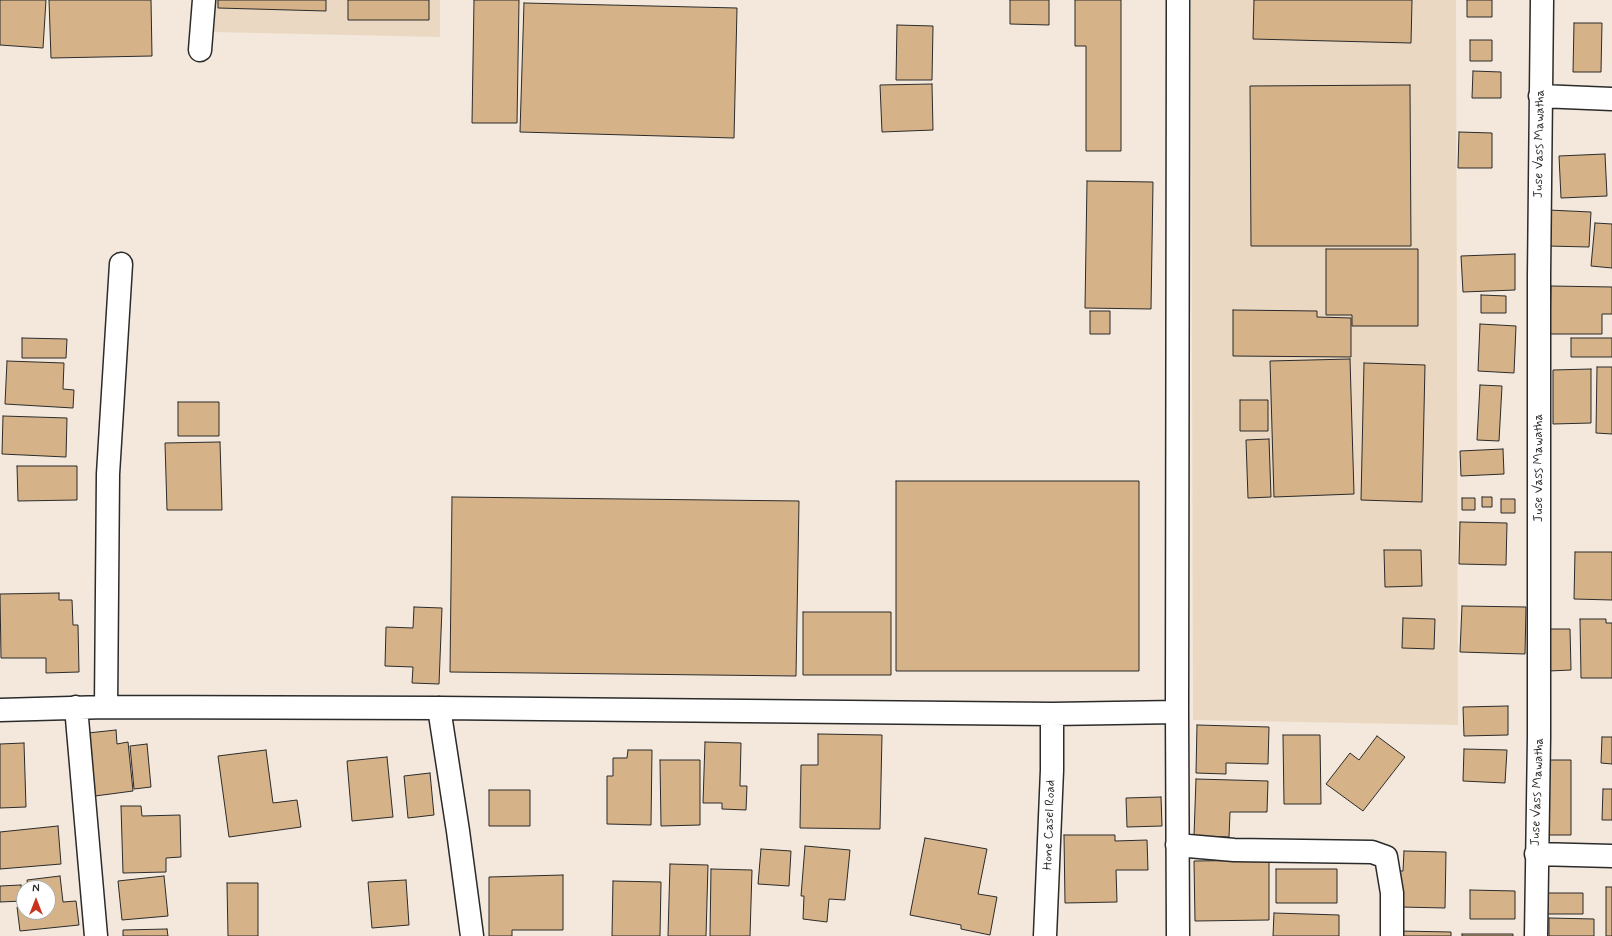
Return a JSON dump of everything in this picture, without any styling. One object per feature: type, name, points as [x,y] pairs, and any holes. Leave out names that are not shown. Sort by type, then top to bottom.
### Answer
[{"type":"street","points":[[200,50],[204,0]]},
{"type":"street","points":[[1178,0],[1176,712],[1178,936]]},
{"type":"street","name":"Juse Vass Mawatha","points":[[1536,936],[1536,854],[1540,736],[1538,276],[1542,0]]},
{"type":"street","points":[[1540,96],[1612,99]]},
{"type":"street","points":[[106,707],[108,474],[121,264]]},
{"type":"street","points":[[76,707],[96,936]]},
{"type":"street","points":[[0,710],[106,707],[439,708],[1052,714],[1176,712]]},
{"type":"street","points":[[439,708],[472,936]]},
{"type":"street","name":"Hone Casel Road","points":[[1045,936],[1052,770],[1052,714]]},
{"type":"street","points":[[1178,846],[1234,850],[1372,852],[1386,858],[1392,894],[1392,936]]},
{"type":"street","points":[[1536,854],[1612,856]]},
{"type":"shaded area","points":[[215,0],[440,0],[440,37],[214,32]]},
{"type":"shaded area","points":[[1191,0],[1456,0],[1458,725],[1193,720]]},
{"type":"building","points":[[0,0],[46,0],[43,48],[0,45]]},
{"type":"building","points":[[49,0],[151,0],[152,56],[51,58]]},
{"type":"building","points":[[218,0],[326,0],[326,11],[218,8]]},
{"type":"building","points":[[348,0],[429,0],[429,20],[348,20]]},
{"type":"building","points":[[474,0],[519,0],[517,123],[472,123]]},
{"type":"building","points":[[1010,0],[1049,0],[1049,25],[1010,24]]},
{"type":"building","points":[[1075,0],[1121,0],[1121,151],[1086,151],[1086,46],[1075,46]]},
{"type":"building","points":[[1254,0],[1412,0],[1411,43],[1253,39]]},
{"type":"building","points":[[1467,0],[1492,0],[1492,17],[1467,17]]},
{"type":"building","points":[[524,3],[737,8],[734,138],[520,132]]},
{"type":"building","points":[[1574,23],[1602,23],[1601,72],[1573,72]]},
{"type":"building","points":[[897,25],[933,26],[932,80],[896,80]]},
{"type":"building","points":[[1470,40],[1492,40],[1492,61],[1470,61]]},
{"type":"building","points":[[1473,71],[1501,72],[1501,98],[1472,98]]},
{"type":"building","points":[[932,84],[933,130],[882,132],[880,85]]},
{"type":"building","points":[[1410,85],[1411,246],[1251,246],[1250,86]]},
{"type":"building","points":[[1459,132],[1492,133],[1492,168],[1458,168]]},
{"type":"building","points":[[1605,154],[1607,196],[1561,198],[1559,156]]},
{"type":"building","points":[[1087,181],[1153,182],[1151,309],[1085,308]]},
{"type":"building","points":[[1548,210],[1591,212],[1589,247],[1547,246]]},
{"type":"building","points":[[1595,223],[1612,224],[1612,268],[1591,266]]},
{"type":"building","points":[[1326,249],[1418,249],[1418,326],[1352,326],[1352,315],[1326,315]]},
{"type":"building","points":[[1515,254],[1515,290],[1463,292],[1461,256]]},
{"type":"building","points":[[1551,286],[1612,287],[1612,314],[1602,314],[1602,334],[1550,334]]},
{"type":"building","points":[[1481,295],[1506,296],[1506,313],[1481,313]]},
{"type":"building","points":[[1233,310],[1317,311],[1317,317],[1351,318],[1351,357],[1233,356]]},
{"type":"building","points":[[1090,311],[1110,311],[1110,334],[1090,334]]},
{"type":"building","points":[[1480,324],[1516,326],[1514,373],[1478,371]]},
{"type":"building","points":[[22,338],[67,339],[66,358],[22,358]]},
{"type":"building","points":[[1571,338],[1612,338],[1612,357],[1571,357]]},
{"type":"building","points":[[1350,359],[1354,494],[1274,497],[1270,361]]},
{"type":"building","points":[[7,361],[64,363],[63,389],[74,390],[73,408],[5,404]]},
{"type":"building","points":[[1364,363],[1425,365],[1422,502],[1361,500]]},
{"type":"building","points":[[1597,367],[1612,367],[1612,434],[1596,433]]},
{"type":"building","points":[[1591,369],[1591,423],[1553,424],[1553,370]]},
{"type":"building","points":[[1480,385],[1502,386],[1499,441],[1477,440]]},
{"type":"building","points":[[1240,400],[1268,400],[1268,431],[1240,431]]},
{"type":"building","points":[[178,402],[219,402],[219,436],[178,436]]},
{"type":"building","points":[[3,416],[67,418],[66,457],[2,454]]},
{"type":"building","points":[[1269,439],[1271,497],[1248,498],[1246,440]]},
{"type":"building","points":[[220,442],[222,510],[167,510],[165,443]]},
{"type":"building","points":[[1503,449],[1504,474],[1461,476],[1460,451]]},
{"type":"building","points":[[17,466],[77,466],[77,500],[18,501]]},
{"type":"building","points":[[896,481],[1139,481],[1139,671],[896,671]]},
{"type":"building","points":[[452,497],[799,501],[796,676],[450,672]]},
{"type":"building","points":[[1482,497],[1492,497],[1492,507],[1482,507]]},
{"type":"building","points":[[1462,498],[1475,498],[1475,510],[1462,510]]},
{"type":"building","points":[[1501,499],[1515,499],[1515,513],[1501,513]]},
{"type":"building","points":[[1460,522],[1507,523],[1506,565],[1459,564]]},
{"type":"building","points":[[1384,550],[1421,550],[1422,586],[1385,587]]},
{"type":"building","points":[[1575,552],[1612,552],[1612,600],[1574,599]]},
{"type":"building","points":[[59,593],[59,600],[72,600],[73,625],[78,625],[79,672],[46,673],[46,658],[1,658],[0,594]]},
{"type":"building","points":[[1462,606],[1526,607],[1525,654],[1460,652]]},
{"type":"building","points":[[414,607],[442,608],[439,684],[412,683],[413,667],[385,666],[386,627],[413,628]]},
{"type":"building","points":[[803,612],[891,612],[891,675],[803,675]]},
{"type":"building","points":[[1403,618],[1435,619],[1434,649],[1402,648]]},
{"type":"building","points":[[1580,619],[1606,619],[1606,623],[1612,623],[1612,678],[1581,678]]},
{"type":"building","points":[[1548,629],[1570,629],[1571,670],[1549,671]]},
{"type":"building","points":[[1508,706],[1508,735],[1464,736],[1463,707]]},
{"type":"building","points":[[1197,725],[1269,727],[1268,764],[1226,763],[1226,774],[1196,773]]},
{"type":"building","points":[[116,730],[117,744],[128,742],[133,791],[95,796],[88,733]]},
{"type":"building","points":[[818,734],[882,735],[880,829],[800,828],[801,765],[818,765]]},
{"type":"building","points":[[1283,735],[1320,735],[1321,804],[1284,804]]},
{"type":"building","points":[[1377,736],[1405,757],[1363,811],[1326,784],[1350,753],[1359,760]]},
{"type":"building","points":[[1602,737],[1612,737],[1612,764],[1601,763]]},
{"type":"building","points":[[705,742],[741,743],[740,786],[747,786],[746,810],[722,809],[722,803],[703,803]]},
{"type":"building","points":[[24,743],[26,807],[0,808],[0,744]]},
{"type":"building","points":[[147,744],[151,787],[134,789],[130,746]]},
{"type":"building","points":[[1464,749],[1507,750],[1505,783],[1463,781]]},
{"type":"building","points":[[266,750],[273,803],[297,800],[301,827],[229,837],[218,756]]},
{"type":"building","points":[[628,750],[652,750],[651,825],[607,824],[607,776],[613,776],[613,758],[627,758]]},
{"type":"building","points":[[387,757],[393,817],[352,821],[347,761]]},
{"type":"building","points":[[660,760],[700,760],[700,825],[661,826]]},
{"type":"building","points":[[1544,760],[1571,760],[1571,835],[1544,835]]},
{"type":"building","points":[[430,773],[434,815],[408,818],[404,776]]},
{"type":"building","points":[[1196,779],[1268,781],[1267,812],[1230,812],[1229,837],[1194,836]]},
{"type":"building","points":[[1603,789],[1612,789],[1612,820],[1602,820]]},
{"type":"building","points":[[489,790],[530,790],[530,826],[489,826]]},
{"type":"building","points":[[1161,797],[1162,826],[1127,827],[1126,798]]},
{"type":"building","points":[[121,806],[141,806],[142,816],[180,815],[181,857],[166,858],[166,872],[123,873]]},
{"type":"building","points":[[58,826],[61,864],[0,869],[0,832]]},
{"type":"building","points":[[1064,835],[1115,835],[1115,841],[1147,840],[1148,870],[1116,870],[1117,902],[1065,903]]},
{"type":"building","points":[[925,838],[987,849],[978,894],[997,897],[990,935],[961,929],[961,925],[910,915]]},
{"type":"building","points":[[805,846],[850,850],[845,900],[829,899],[827,922],[803,919],[804,896],[801,896]]},
{"type":"building","points":[[761,849],[791,851],[789,886],[758,884]]},
{"type":"building","points":[[1404,851],[1446,852],[1445,908],[1401,907],[1397,871],[1403,871]]},
{"type":"building","points":[[1269,860],[1269,920],[1195,921],[1194,861]]},
{"type":"building","points":[[670,864],[708,865],[706,936],[668,936]]},
{"type":"building","points":[[711,869],[752,870],[750,936],[710,936]]},
{"type":"building","points":[[1276,869],[1337,869],[1337,903],[1276,903]]},
{"type":"building","points":[[563,875],[563,930],[512,930],[512,936],[489,936],[489,877]]},
{"type":"building","points":[[60,876],[63,902],[76,901],[79,925],[20,931],[19,920],[56,920],[56,880],[27,880]]},
{"type":"building","points":[[164,876],[168,916],[122,920],[118,881]]},
{"type":"building","points":[[406,880],[409,925],[372,928],[368,882]]},
{"type":"building","points":[[613,881],[661,882],[660,936],[612,936]]},
{"type":"building","points":[[227,883],[258,883],[258,936],[228,936]]},
{"type":"building","points":[[16,885],[16,901],[0,902],[0,886]]},
{"type":"building","points":[[1606,887],[1612,887],[1612,936],[1606,936]]},
{"type":"building","points":[[1470,890],[1515,891],[1515,919],[1470,919]]},
{"type":"building","points":[[1542,893],[1583,893],[1583,914],[1542,914]]},
{"type":"building","points":[[1274,913],[1339,915],[1339,936],[1273,936]]},
{"type":"building","points":[[1549,918],[1594,919],[1594,936],[1549,936]]},
{"type":"building","points":[[167,929],[168,936],[123,936],[123,930]]},
{"type":"building","points":[[1399,931],[1451,932],[1451,936],[1399,936]]},
{"type":"building","points":[[1462,934],[1513,934],[1513,936],[1462,936]]}]
